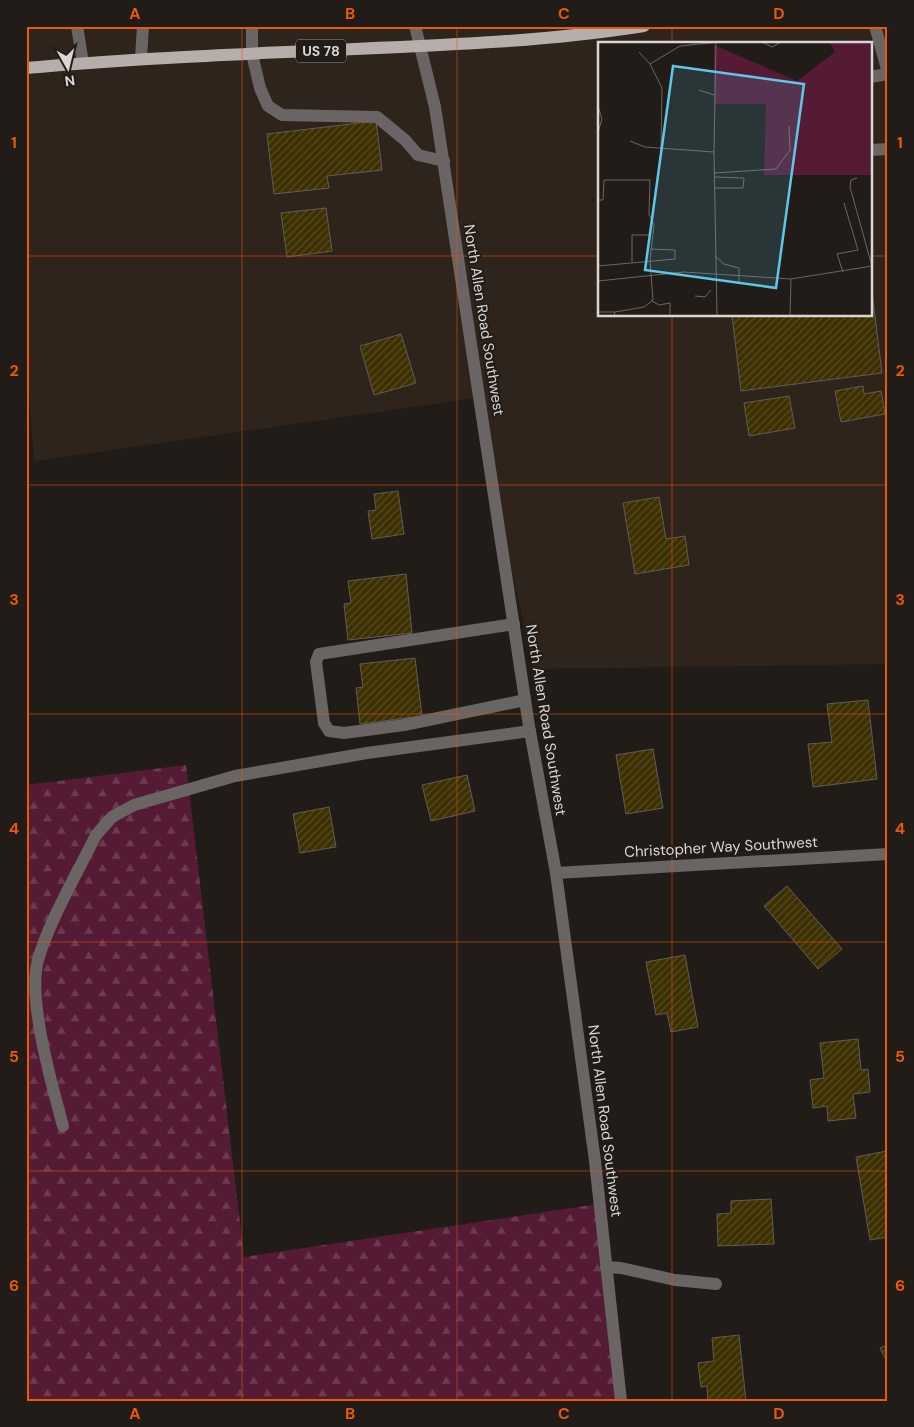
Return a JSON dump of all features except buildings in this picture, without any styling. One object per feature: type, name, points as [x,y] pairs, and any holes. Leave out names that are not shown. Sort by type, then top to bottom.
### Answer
[{"type":"main road","name":"US 78","points":[[26,68],[140,58],[421,46],[532,39],[644,26]]},
{"type":"street","points":[[78,26],[83,63]]},
{"type":"street","points":[[140,58],[143,26]]},
{"type":"street","points":[[252,26],[252,54],[260,88],[268,106],[282,116],[378,117],[405,140],[418,155],[444,161]]},
{"type":"street","name":"North Allen Road Southwest","points":[[415,26],[436,107],[525,700],[556,872],[595,1160],[621,1401]]},
{"type":"street","points":[[872,77],[888,73],[875,26]]},
{"type":"street","points":[[872,150],[888,149]]},
{"type":"street","points":[[514,624],[319,654],[316,662],[324,723],[329,730],[344,733],[404,725],[525,700]]},
{"type":"street","points":[[63,1126],[41,1034],[36,993],[37,961],[96,834],[112,818],[134,805],[235,776],[367,753],[530,731]]},
{"type":"street","name":"Christopher Way Southwest","points":[[556,872],[888,854]]},
{"type":"street","points":[[606,1267],[621,1268],[675,1280],[716,1284]]},
{"type":"shaded area","points":[[26,26],[888,26],[888,664],[533,669],[476,398],[34,461],[26,352]]},
{"type":"green space","points":[[186,765],[244,1257],[598,1204],[625,1401],[26,1401],[26,785]]}]
